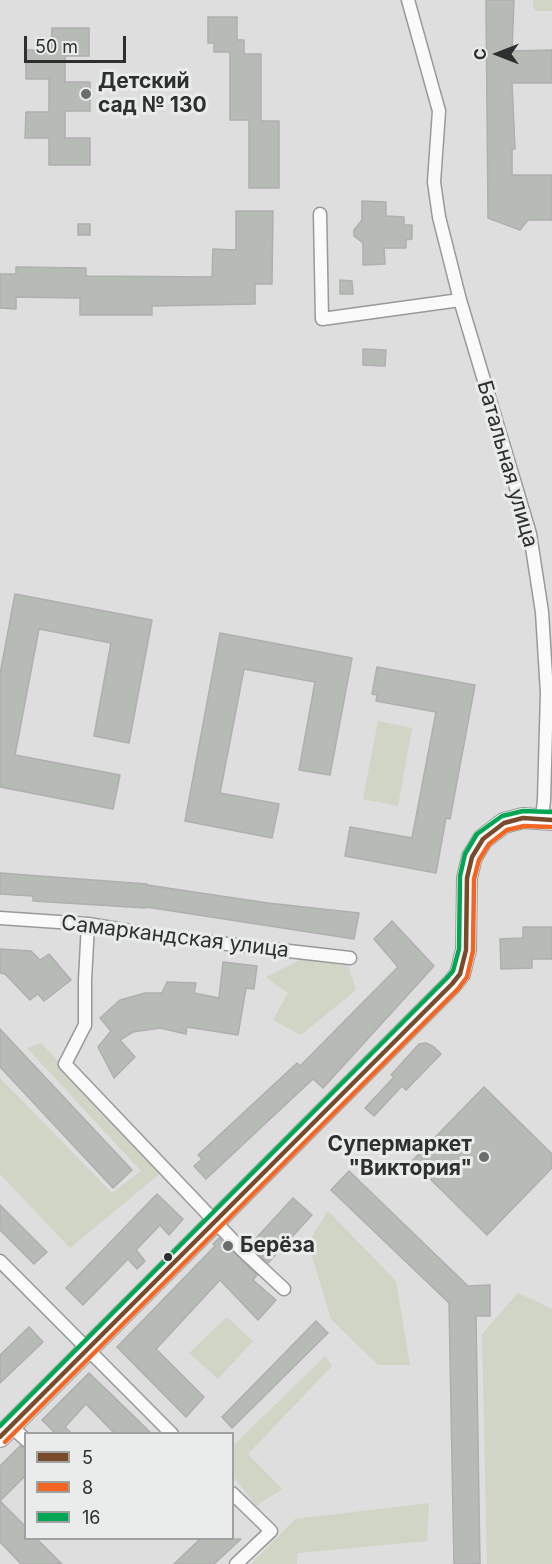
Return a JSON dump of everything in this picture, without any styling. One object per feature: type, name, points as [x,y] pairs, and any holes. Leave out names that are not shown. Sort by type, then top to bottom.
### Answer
[{"type":"main road","name":"Батальная улица","points":[[12,1434],[86,1349],[217,1222],[452,984],[460,974],[466,950],[467,878],[472,857],[483,839],[504,823],[522,818],[547,819]]},
{"type":"street","name":"Батальная улица","points":[[408,0],[439,111],[434,182],[439,217],[460,300],[530,534],[542,612],[548,693],[544,800],[547,819]]},
{"type":"street","points":[[321,214],[322,319],[460,300]]},
{"type":"street","name":"Самаркандская улица","points":[[0,918],[88,924],[166,937],[350,958]]},
{"type":"street","points":[[88,924],[85,1025],[65,1064],[284,1290]]},
{"type":"street","points":[[0,1262],[170,1432]]},
{"type":"street","points":[[234,1495],[271,1531],[236,1564]]},
{"type":"green space","points":[[533,0],[552,0],[552,11],[536,11],[533,7]]},
{"type":"green space","points":[[378,721],[412,728],[398,806],[363,799]]},
{"type":"green space","points":[[302,959],[348,966],[356,990],[301,1035],[273,1020],[288,993],[266,977]]},
{"type":"green space","points":[[41,1043],[162,1172],[70,1248],[0,1174],[0,1078],[112,1193],[141,1171],[27,1048]]},
{"type":"green space","points":[[328,1211],[396,1281],[410,1365],[378,1365],[331,1319],[308,1243]]},
{"type":"green space","points":[[518,1293],[552,1309],[552,1564],[487,1564],[482,1334]]},
{"type":"green space","points":[[227,1317],[253,1341],[218,1379],[189,1353]]},
{"type":"green space","points":[[325,1356],[332,1366],[248,1454],[282,1489],[256,1506],[234,1477],[234,1445]]},
{"type":"green space","points":[[429,1503],[427,1541],[298,1553],[297,1564],[251,1564],[295,1519]]},
{"type":"building","points":[[486,0],[514,0],[512,51],[552,50],[552,83],[512,83],[515,149],[512,149],[512,175],[552,175],[552,220],[528,220],[520,230],[488,218]]},
{"type":"building","points":[[208,17],[237,17],[237,40],[244,40],[244,54],[261,54],[261,121],[279,121],[279,188],[249,188],[249,120],[230,120],[230,52],[214,52],[214,43],[208,43]]},
{"type":"building","points":[[52,28],[89,28],[89,56],[65,56],[65,82],[90,82],[90,111],[65,111],[65,138],[90,138],[90,165],[49,165],[49,138],[25,138],[26,112],[49,112],[49,79],[26,79],[26,50],[51,50]]},
{"type":"building","points":[[362,201],[386,202],[386,216],[404,217],[404,225],[412,225],[412,239],[406,240],[406,248],[384,248],[385,264],[363,265],[363,243],[354,236],[354,230],[362,220]]},
{"type":"building","points":[[236,211],[273,211],[272,284],[255,284],[255,304],[152,306],[152,315],[80,315],[80,298],[16,297],[16,309],[0,308],[0,274],[16,274],[16,267],[86,268],[86,276],[212,277],[213,249],[236,250]]},
{"type":"building","points":[[78,224],[90,224],[90,235],[78,235]]},
{"type":"building","points":[[340,280],[352,281],[353,294],[340,294]]},
{"type":"building","points":[[363,349],[386,350],[385,366],[363,365]]},
{"type":"building","points":[[15,594],[152,620],[129,743],[94,736],[111,643],[39,629],[15,755],[120,775],[113,809],[0,787],[0,674]]},
{"type":"building","points":[[220,633],[352,658],[330,775],[299,770],[315,682],[244,669],[220,793],[279,804],[272,838],[185,821]]},
{"type":"building","points":[[377,667],[475,685],[450,819],[446,818],[436,873],[345,856],[350,827],[412,838],[436,712],[376,701],[377,695],[372,694]]},
{"type":"building","points":[[0,873],[147,884],[268,903],[359,913],[354,939],[146,907],[33,901],[33,896],[0,894]]},
{"type":"building","points":[[392,921],[434,966],[323,1088],[313,1079],[206,1179],[194,1166],[202,1159],[198,1155],[297,1063],[300,1066],[398,967],[374,939]]},
{"type":"building","points":[[523,927],[552,927],[552,959],[532,959],[532,968],[501,969],[500,939],[523,938]]},
{"type":"building","points":[[0,949],[31,951],[40,960],[49,954],[71,980],[44,1001],[38,994],[30,1000],[5,974],[0,973]]},
{"type":"building","points":[[223,962],[257,966],[254,989],[246,988],[238,1035],[187,1027],[186,1034],[160,1028],[133,1032],[120,1040],[135,1057],[114,1078],[98,1047],[111,1031],[100,1018],[120,1000],[145,993],[162,993],[167,982],[196,983],[194,993],[219,998]]},
{"type":"building","points":[[0,1029],[132,1170],[113,1188],[0,1067]]},
{"type":"building","points":[[426,1043],[441,1054],[406,1090],[402,1086],[374,1116],[365,1108],[394,1077],[391,1075],[419,1044]]},
{"type":"building","name":"Супермаркет \"Виктория\"","points":[[484,1087],[552,1154],[552,1168],[487,1235],[412,1161]]},
{"type":"building","points":[[349,1171],[468,1286],[490,1285],[490,1316],[476,1316],[480,1564],[454,1564],[449,1303],[331,1190]]},
{"type":"building","points":[[157,1194],[183,1219],[169,1235],[160,1225],[136,1250],[145,1261],[137,1269],[128,1259],[83,1305],[66,1288]]},
{"type":"building","points":[[293,1198],[312,1215],[268,1263],[249,1246]]},
{"type":"building","points":[[0,1205],[47,1252],[34,1264],[0,1230]]},
{"type":"building","points":[[219,1238],[257,1275],[253,1280],[276,1300],[258,1320],[220,1280],[156,1349],[204,1397],[186,1417],[117,1347],[215,1246],[213,1244]]},
{"type":"building","points":[[316,1321],[328,1333],[232,1428],[222,1417]]},
{"type":"building","points":[[29,1327],[43,1342],[0,1383],[0,1355]]},
{"type":"building","points":[[89,1373],[150,1432],[113,1432],[86,1404],[65,1427],[70,1432],[54,1432],[42,1420]]},
{"type":"building","points":[[20,1446],[24,1447],[24,1477],[0,1501],[0,1466]]},
{"type":"building","points":[[0,1501],[24,1525],[24,1540],[38,1540],[62,1564],[21,1564],[0,1542]]},
{"type":"building","points":[[241,1539],[214,1564],[174,1564],[199,1540]]},
{"type":"transit line","name":"16","points":[[0,1426],[453,971],[459,949],[460,876],[465,854],[477,834],[502,816],[523,811],[552,812]]},
{"type":"transit line","name":"5","points":[[0,1437],[452,984],[460,974],[466,950],[467,878],[472,857],[483,839],[504,823],[523,818],[552,820]]},
{"type":"transit line","name":"8","points":[[5,1442],[458,989],[467,977],[473,951],[474,879],[479,860],[489,844],[507,830],[524,826],[551,827]]},
{"type":"place","name":"Детский сад № 130","points":[[86,94]]},
{"type":"place","name":"Супермаркет \"Виктория\"","points":[[484,1157]]},
{"type":"place","name":"Берёза","points":[[228,1246]]}]
